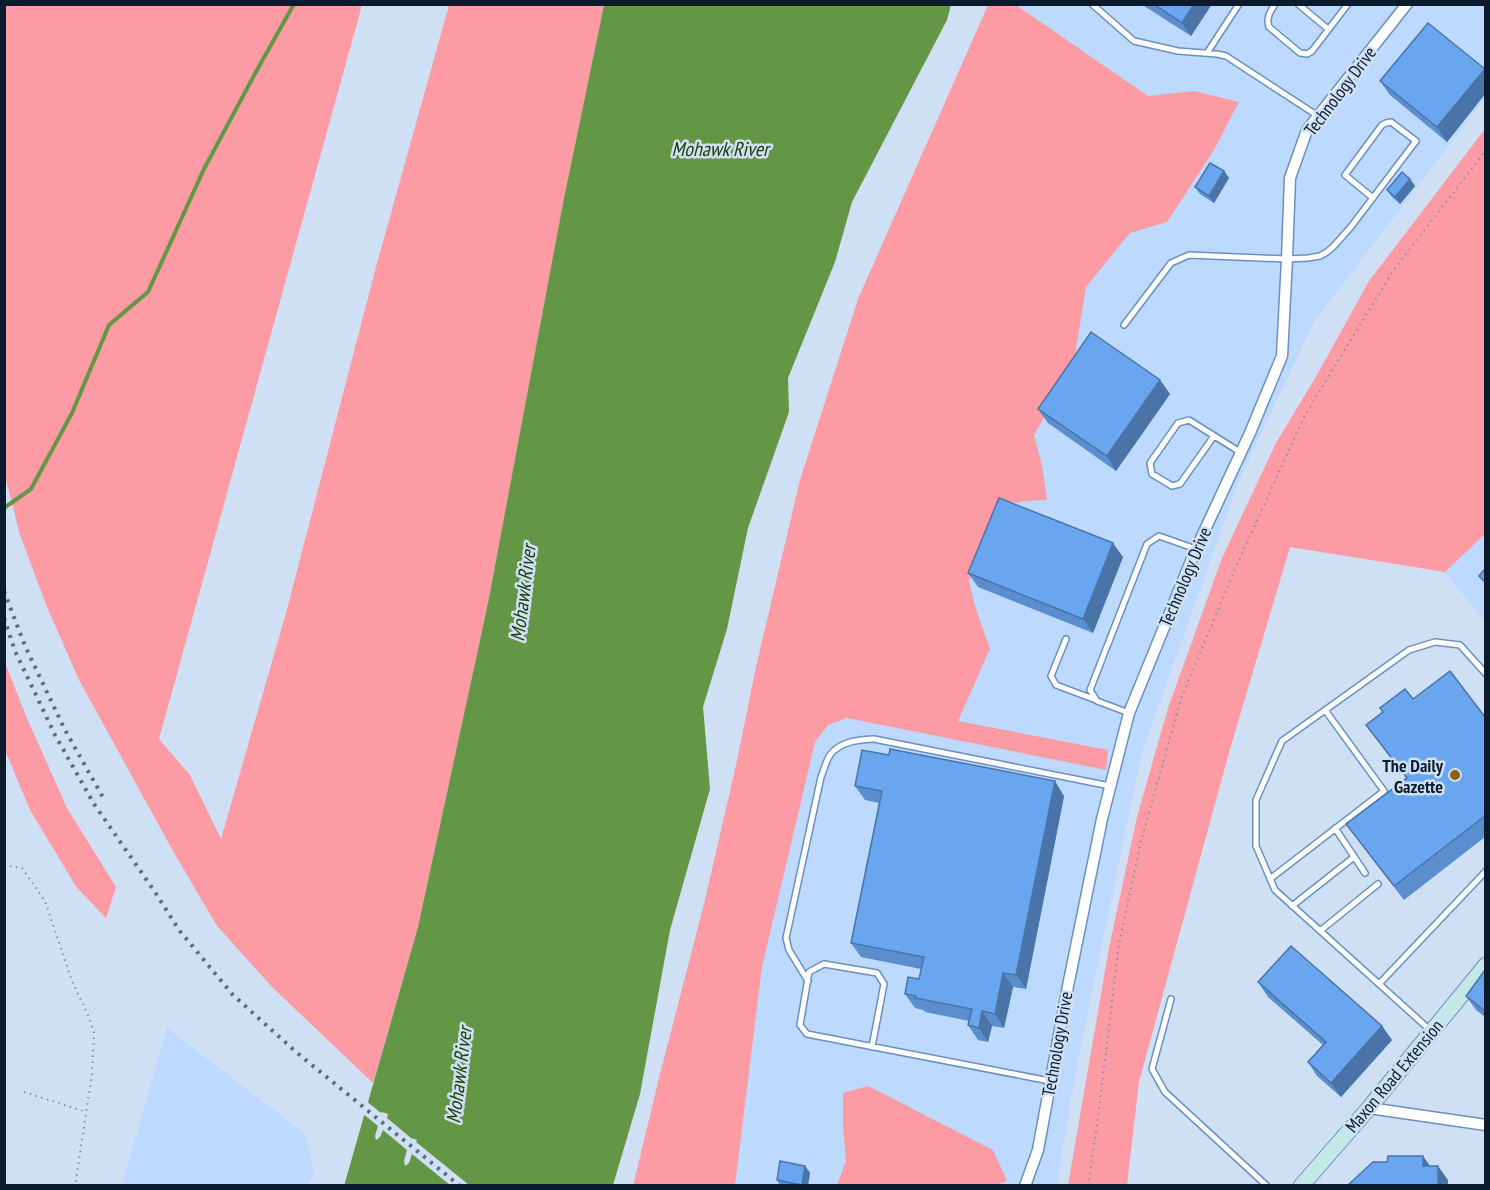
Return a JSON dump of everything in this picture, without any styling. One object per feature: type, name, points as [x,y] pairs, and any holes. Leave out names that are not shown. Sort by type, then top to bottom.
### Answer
[{"type":"street","name":"Technology Drive","points":[[1025,1185],[1038,1150],[1100,830],[1129,713],[1196,549],[1282,356],[1290,178],[1306,130],[1407,4]]},
{"type":"street","name":"Maxon Road Extension","points":[[1301,1185],[1370,1108],[1485,965]]},
{"type":"street","points":[[1370,1108],[1485,1125]]},
{"type":"lane","points":[[1092,4],[1134,41],[1178,51],[1226,56],[1318,116]]},
{"type":"lane","points":[[1207,53],[1239,4]]},
{"type":"lane","points":[[1275,4],[1267,21],[1269,27],[1300,53],[1307,54],[1312,51],[1348,4]]},
{"type":"lane","points":[[1298,4],[1329,29]]},
{"type":"lane","points":[[1124,326],[1171,263],[1189,255],[1308,258],[1320,256],[1334,247],[1350,228],[1373,198],[1416,141],[1391,122],[1382,125],[1345,175],[1373,198]]},
{"type":"lane","points":[[1214,436],[1180,484],[1172,486],[1152,474],[1150,463],[1178,423],[1189,420],[1240,452]]},
{"type":"lane","points":[[1097,701],[1090,690],[1147,544],[1159,536],[1196,549]]},
{"type":"lane","points":[[1066,639],[1051,676],[1056,685],[1129,713]]},
{"type":"lane","points":[[1432,1031],[1275,890],[1256,846],[1256,800],[1282,741],[1409,650],[1435,642],[1460,645],[1485,674]]},
{"type":"lane","points":[[1270,879],[1384,791],[1326,710]]},
{"type":"lane","points":[[808,981],[789,950],[786,938],[821,777],[829,756],[837,749],[855,740],[874,739],[1111,786]]},
{"type":"lane","points":[[1335,828],[1365,873]]},
{"type":"lane","points":[[1292,906],[1354,856]]},
{"type":"lane","points":[[1379,984],[1485,871]]},
{"type":"lane","points":[[1320,931],[1378,884]]},
{"type":"lane","points":[[872,1047],[884,984],[877,973],[824,964],[809,972],[800,1025],[807,1034],[872,1047],[1050,1081]]},
{"type":"lane","points":[[1171,999],[1152,1069],[1165,1092],[1267,1185]]},
{"type":"path","points":[[1088,1185],[1119,944],[1141,841],[1182,699],[1235,569],[1305,415],[1393,271],[1485,150]]},
{"type":"path","points":[[4,865],[22,868],[45,901],[72,981],[94,1032],[92,1074],[75,1185]]},
{"type":"path","points":[[24,1092],[86,1112]]},
{"type":"shaded area","points":[[4,5],[362,5],[159,739],[190,775],[221,839],[286,613],[376,267],[449,5],[604,5],[563,203],[488,603],[418,927],[373,1083],[272,987],[217,926],[79,680],[47,607],[20,535],[4,472]]},
{"type":"shaded area","points":[[988,5],[1016,5],[1148,96],[1194,91],[1239,102],[1214,150],[1167,222],[1130,233],[1086,287],[1073,368],[1034,435],[1042,465],[1047,500],[1000,505],[969,581],[990,649],[958,721],[1108,750],[1106,770],[847,718],[828,725],[815,742],[762,967],[735,1185],[633,1186],[705,900],[800,480],[858,299]]},
{"type":"shaded area","points":[[1016,5],[1485,5],[1485,98],[1314,322],[1240,478],[1142,752],[1078,1060],[1057,1185],[724,1186],[685,1181],[811,724],[1178,117]]},
{"type":"shaded area","points":[[1485,129],[1485,534],[1445,572],[1290,547],[1230,749],[1139,1082],[1127,1185],[1068,1185],[1109,948],[1137,817],[1168,708],[1222,558],[1276,443],[1369,281]]},
{"type":"shaded area","points":[[1485,534],[1485,622],[1445,572]]},
{"type":"shaded area","points":[[4,660],[67,808],[116,887],[106,918],[77,888],[30,810],[5,750]]},
{"type":"shaded area","points":[[167,1028],[305,1134],[314,1171],[308,1185],[122,1185]]},
{"type":"shaded area","points":[[868,1086],[993,1150],[1007,1181],[993,1186],[837,1185],[846,1161],[843,1093]]},
{"type":"water","name":"Mohawk River","points":[[604,5],[951,5],[947,20],[852,202],[835,262],[788,378],[789,412],[748,528],[727,629],[703,707],[710,789],[670,930],[640,1094],[613,1185],[344,1186],[418,927],[488,603],[563,203]]},
{"type":"pier","points":[[365,1100],[381,1113],[388,1114],[387,1118],[411,1138],[417,1140],[416,1142],[469,1185],[450,1185],[412,1154],[409,1163],[405,1166],[407,1150],[383,1130],[376,1140],[378,1126],[362,1113]]},
{"type":"building","points":[[1153,4],[1194,4],[1182,23]]},
{"type":"building","points":[[1428,23],[1485,69],[1437,127],[1380,81]]},
{"type":"building","points":[[1210,163],[1224,171],[1209,196],[1195,187]]},
{"type":"building","points":[[1402,172],[1410,179],[1395,197],[1387,190]]},
{"type":"building","points":[[1091,332],[1160,380],[1107,456],[1038,409]]},
{"type":"building","points":[[999,498],[1113,543],[1083,619],[968,573]]},
{"type":"building","points":[[1485,569],[1485,582],[1479,576]]},
{"type":"building","points":[[1450,671],[1485,717],[1485,816],[1394,886],[1346,824],[1407,778],[1366,725],[1383,712],[1380,708],[1405,689],[1413,699]]},
{"type":"building","points":[[890,749],[1055,781],[1016,975],[1003,973],[995,1014],[982,1011],[979,1028],[968,1025],[972,1009],[905,994],[908,977],[919,979],[924,957],[851,943],[882,791],[855,786],[862,750],[889,755]]},
{"type":"building","points":[[1291,946],[1382,1026],[1331,1083],[1308,1062],[1326,1042],[1258,982]]},
{"type":"building","points":[[1485,970],[1485,1011],[1466,996]]},
{"type":"building","points":[[1388,1156],[1423,1156],[1423,1166],[1438,1166],[1438,1185],[1348,1185],[1373,1162],[1387,1162]]},
{"type":"building","points":[[780,1161],[805,1166],[802,1185],[777,1180]]},
{"type":"waterway","points":[[4,508],[31,489],[72,413],[109,325],[148,292],[204,169],[294,4]]},
{"type":"railway","points":[[4,591],[25,646],[65,730],[105,801]]},
{"type":"railway","points":[[4,618],[15,651],[55,735],[94,804],[179,930],[233,995],[296,1052],[460,1186]]},
{"type":"place","name":"The Daily Gazette","points":[[1455,775]]}]
